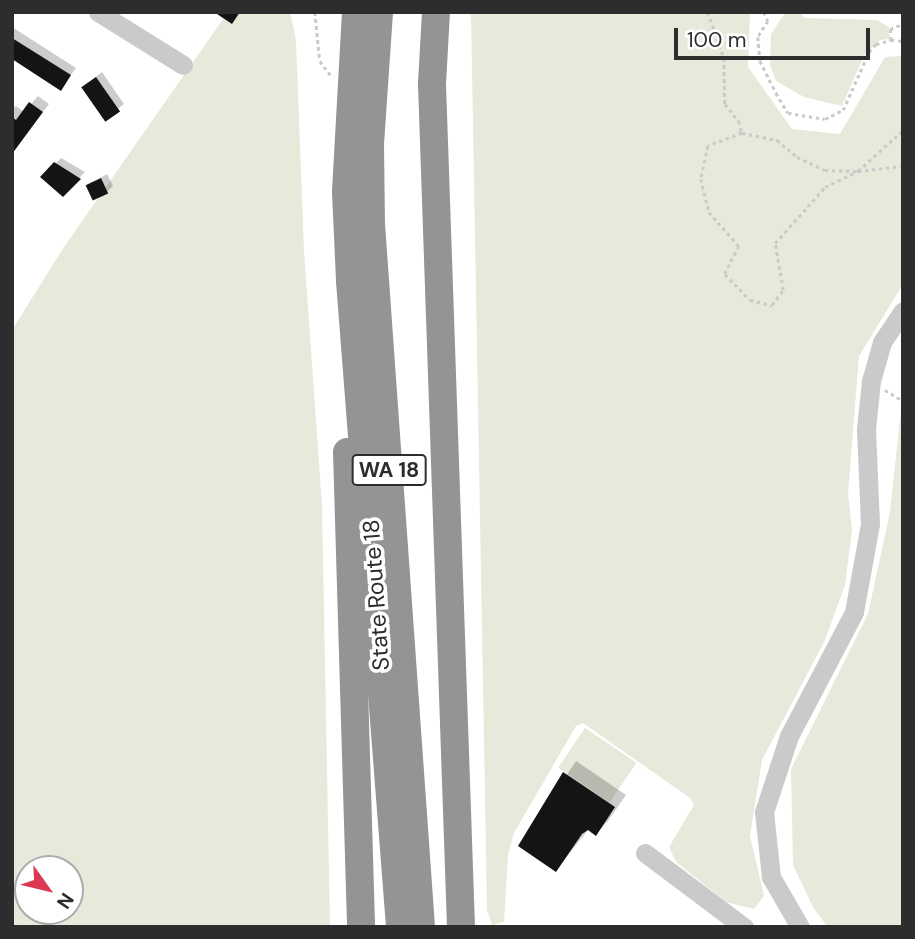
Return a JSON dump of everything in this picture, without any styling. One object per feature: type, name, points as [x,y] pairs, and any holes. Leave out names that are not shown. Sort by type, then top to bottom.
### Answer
[{"type":"highway","name":"State Route 18","points":[[356,12],[348,99],[350,281],[400,927]]},
{"type":"highway","name":"State Route 18","points":[[379,12],[370,144],[371,224],[421,927]]},
{"type":"highway","points":[[436,12],[433,111],[462,918]]},
{"type":"highway","points":[[350,281],[346,419],[361,927]]},
{"type":"street","points":[[98,12],[183,65]]},
{"type":"street","points":[[800,927],[771,877],[764,813],[789,736],[854,612],[870,524],[866,429],[871,381],[882,342],[903,311]]},
{"type":"street","points":[[645,853],[744,927]]},
{"type":"path","points":[[315,12],[320,61],[348,99]]},
{"type":"path","points":[[708,12],[724,58],[725,104],[739,121],[742,134]]},
{"type":"path","points":[[764,12],[768,21],[758,37],[760,61],[788,113],[825,119],[843,110],[869,52],[891,40],[903,41]]},
{"type":"path","points":[[891,40],[890,29],[903,24]]},
{"type":"path","points":[[898,27],[903,31]]},
{"type":"path","points":[[903,130],[858,171],[825,187],[775,243],[783,290],[772,305],[750,300],[725,274],[739,246],[709,212],[701,179],[708,146],[742,134],[778,140],[797,157],[825,170],[858,171],[903,166]]},
{"type":"shaded area","points":[[228,12],[290,12],[296,40],[304,250],[322,506],[330,927],[12,927],[12,330],[64,247]]},
{"type":"shaded area","points":[[471,12],[750,12],[748,67],[792,129],[840,134],[885,57],[903,56],[903,284],[859,356],[848,493],[852,530],[845,585],[825,640],[762,760],[750,836],[764,896],[754,909],[726,902],[676,862],[669,847],[694,805],[690,798],[583,723],[576,726],[514,833],[508,855],[504,922],[492,925],[487,910]]},
{"type":"shaded area","points":[[799,12],[805,18],[877,20],[889,27],[890,39],[880,40],[864,56],[842,106],[804,97],[776,81],[770,65],[771,34],[785,13]]},
{"type":"shaded area","points":[[903,392],[903,927],[828,927],[814,909],[793,865],[791,769],[868,614],[890,512]]},
{"type":"shaded area","points":[[585,728],[636,763],[610,802],[558,768]]},
{"type":"building","points":[[214,12],[240,12],[232,24]]},
{"type":"building","points":[[12,38],[71,75],[61,91],[12,59]]},
{"type":"building","points":[[96,77],[120,111],[105,122],[81,87]]},
{"type":"building","points":[[29,102],[43,112],[12,154],[12,117],[16,120]]},
{"type":"building","points":[[54,162],[81,179],[63,197],[40,177]]},
{"type":"building","points":[[101,178],[108,193],[93,201],[86,185]]},
{"type":"building","points":[[563,772],[615,807],[596,836],[588,830],[582,834],[556,872],[518,846]]}]
